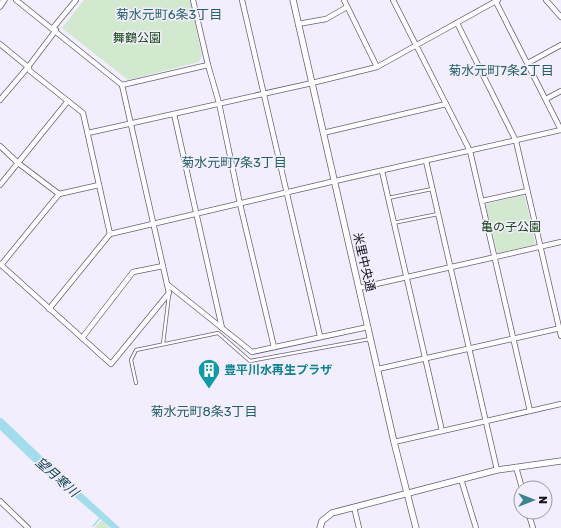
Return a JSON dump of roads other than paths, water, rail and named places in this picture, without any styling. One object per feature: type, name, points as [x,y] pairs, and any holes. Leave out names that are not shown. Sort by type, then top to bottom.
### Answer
[{"type":"street","points":[[0,6],[4,0]]},
{"type":"street","points":[[16,0],[122,85],[132,123],[169,293],[111,364],[0,265],[59,194],[99,185]]},
{"type":"street","points":[[0,100],[28,67],[76,0]]},
{"type":"street","points":[[193,0],[208,65],[219,103],[240,204],[274,347]]},
{"type":"street","points":[[242,0],[320,336]]},
{"type":"street","name":"米里中央通","points":[[293,0],[406,494],[416,528]]},
{"type":"street","points":[[344,0],[377,67]]},
{"type":"street","points":[[393,0],[470,151],[530,411]]},
{"type":"street","points":[[49,308],[110,234],[561,130],[496,0],[377,67],[88,133]]},
{"type":"street","points":[[546,0],[561,17]]},
{"type":"street","points":[[298,24],[326,19],[347,7]]},
{"type":"street","points":[[457,23],[516,140],[561,336]]},
{"type":"street","points":[[0,44],[28,67],[30,71],[83,114],[110,234]]},
{"type":"street","points":[[528,63],[561,45]]},
{"type":"street","points":[[122,85],[208,65]]},
{"type":"street","points":[[546,99],[561,90]]},
{"type":"street","points":[[0,185],[68,101]]},
{"type":"street","points":[[323,132],[446,104]]},
{"type":"street","points":[[174,114],[222,328]]},
{"type":"street","points":[[0,146],[18,163],[59,194]]},
{"type":"street","points":[[426,161],[497,470]]},
{"type":"street","points":[[382,171],[442,431]]},
{"type":"street","points":[[482,201],[527,191]]},
{"type":"street","points":[[359,288],[561,242]]},
{"type":"street","points":[[82,338],[133,272],[163,266]]},
{"type":"street","points":[[167,284],[252,352],[320,336],[368,327]]},
{"type":"street","points":[[378,370],[560,328]]},
{"type":"street","points":[[394,442],[561,404]]},
{"type":"street","points":[[320,528],[322,521],[332,513],[497,470],[561,461]]},
{"type":"street","points":[[516,467],[520,480]]},
{"type":"street","points":[[461,479],[476,528]]},
{"type":"street","points":[[0,501],[28,528]]},
{"type":"street","points":[[354,507],[359,528]]},
{"type":"lane","points":[[388,198],[432,189]]},
{"type":"lane","points":[[394,223],[438,214]]},
{"type":"lane","points":[[163,344],[169,293]]},
{"type":"lane","points":[[136,383],[130,360],[136,350],[218,333],[250,361],[371,339]]},
{"type":"water","points":[[43,460],[120,528],[111,528],[39,466]]},
{"type":"waterway","name":"望月寒川","points":[[0,423],[50,471]]},
{"type":"waterway","points":[[93,526],[101,517]]},
{"type":"place","name":"豊平川水再生プラザ","points":[[209,390]]},
{"type":"district","name":"菊水元町6条3丁目","points":[[169,14]]},
{"type":"district","name":"菊水元町7条2丁目","points":[[501,70]]},
{"type":"district","name":"菊水元町7条3丁目","points":[[234,162]]},
{"type":"district","name":"菊水元町8条3丁目","points":[[204,411]]},
{"type":"park label","name":"舞鶴公園","points":[[137,38]]},
{"type":"park label","name":"亀の子公園","points":[[511,227]]}]
